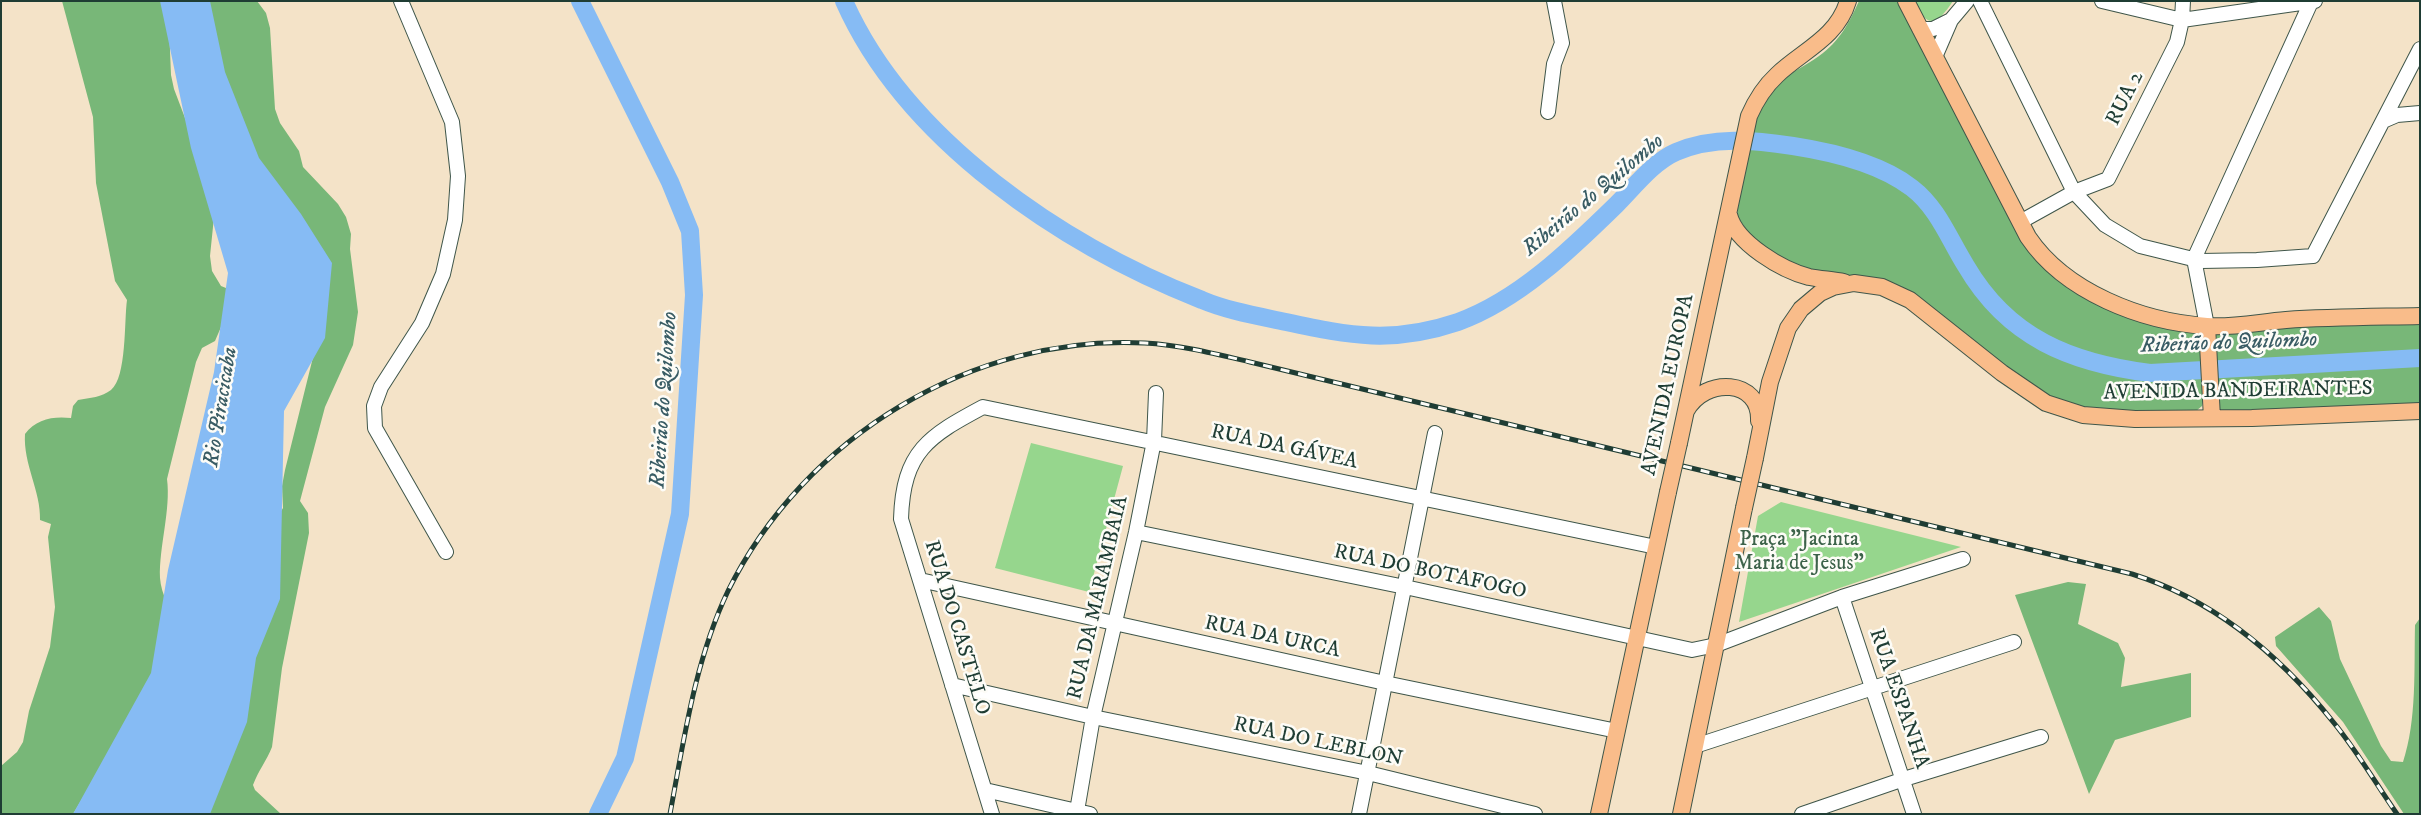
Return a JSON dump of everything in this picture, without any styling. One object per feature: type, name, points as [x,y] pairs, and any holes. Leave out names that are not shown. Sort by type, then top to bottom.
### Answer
[{"type":"main road","name":"AVENIDA EUROPA","points":[[1599,814],[1746,130],[1754,104],[1761,92],[1778,74],[1806,54],[1830,33],[1848,1]]},
{"type":"main road","points":[[1906,1],[2020,222],[2038,253],[2085,288],[2135,311],[2208,326],[2309,319],[2420,316]]},
{"type":"main road","points":[[1728,215],[1731,224],[1742,239],[1786,267],[1810,277],[1854,284]]},
{"type":"main road","name":"AVENIDA BANDEIRANTES","points":[[1758,438],[1776,359],[1788,328],[1801,309],[1820,293],[1833,287],[1854,284],[1882,287],[1910,300],[2002,373],[2046,403],[2083,415],[2135,419],[2252,418],[2420,411]]},
{"type":"main road","points":[[2208,326],[2212,418]]},
{"type":"main road","points":[[1681,814],[1758,438],[1759,414],[1756,405],[1745,392],[1736,388],[1719,386],[1710,388],[1694,399],[1685,414]]},
{"type":"street","points":[[401,1],[452,122],[458,176],[455,220],[443,274],[422,324],[381,387],[374,406],[375,428],[446,552]]},
{"type":"street","points":[[1548,112],[1554,64],[1562,43],[1554,1]]},
{"type":"street","points":[[1935,57],[1951,20],[1967,1]]},
{"type":"street","points":[[1980,1],[2074,192],[2105,225],[2140,246],[2194,259],[2257,260],[2313,256],[2420,49]]},
{"type":"street","points":[[2102,1],[2182,20],[2313,2]]},
{"type":"street","name":"RUA 2","points":[[2020,222],[2074,192],[2108,179],[2177,42],[2182,20],[2182,1]]},
{"type":"street","points":[[2208,326],[2194,259],[2313,2]]},
{"type":"street","points":[[1920,28],[1933,29],[1951,20]]},
{"type":"street","points":[[2383,120],[2397,115],[2420,113]]},
{"type":"street","name":"RUA DA MARAMBAIA","points":[[1084,812],[1093,717],[1113,624],[1136,532],[1154,441],[1156,393]]},
{"type":"street","name":"RUA DA GÁVEA","points":[[917,454],[931,437],[983,407],[1154,441],[1656,547]]},
{"type":"street","points":[[1359,814],[1435,433]]},
{"type":"street","name":"RUA DO CASTELO","points":[[917,454],[902,494],[901,519],[992,814]]},
{"type":"street","name":"RUA DO BOTAFOGO","points":[[1136,532],[1405,587],[1692,650],[1716,645],[1842,597],[1963,559]]},
{"type":"street","name":"RUA DA URCA","points":[[920,580],[1113,624],[1617,731]]},
{"type":"street","name":"RUA ESPANHA","points":[[1842,597],[1904,779],[1914,814]]},
{"type":"street","points":[[1695,746],[1873,686],[2014,642]]},
{"type":"street","name":"RUA DO LEBLON","points":[[952,685],[1093,717],[1368,773],[1535,814]]},
{"type":"street","points":[[1802,814],[1904,779],[2041,737]]},
{"type":"street","points":[[985,790],[1084,812]]},
{"type":"green space","points":[[62,1],[168,1],[171,75],[174,89],[193,139],[214,217],[210,256],[212,271],[221,286],[236,292],[215,341],[202,348],[196,362],[167,479],[168,491],[160,578],[164,596],[177,626],[141,703],[73,814],[1,814],[1,766],[17,752],[23,742],[29,711],[50,647],[55,607],[48,537],[51,524],[40,520],[38,499],[25,445],[25,434],[34,425],[45,420],[71,418],[73,406],[78,400],[100,396],[111,390],[120,373],[124,348],[127,300],[115,281],[96,183],[93,117]]},
{"type":"green space","points":[[206,1],[257,1],[266,13],[270,28],[275,109],[280,123],[299,151],[303,167],[338,204],[346,217],[351,234],[350,249],[358,312],[353,345],[325,407],[300,501],[308,513],[309,533],[282,668],[272,747],[253,785],[255,790],[281,814],[198,814],[276,519],[283,508],[282,486],[285,470],[323,317],[240,152]]},
{"type":"green space","points":[[1859,1],[1898,1],[2022,240],[2033,257],[2055,275],[2199,335],[2202,342],[2204,395],[2202,406],[2196,411],[2135,413],[2084,409],[2049,398],[1956,331],[1846,278],[1801,267],[1777,256],[1756,243],[1737,216],[1748,150],[1757,115],[1769,91],[1780,80],[1813,60],[1833,44],[1847,24]]},
{"type":"green space","points":[[1913,1],[1953,1],[1942,15],[1933,21],[1923,17]]},
{"type":"green space","points":[[2420,323],[2420,405],[2219,412],[2213,339],[2218,332],[2310,325]]},
{"type":"green space","points":[[1031,443],[1123,466],[1089,592],[995,568]]},
{"type":"green space","name":"Praça \"Jacinta Maria de Jesus\"","points":[[1781,502],[1961,547],[1739,622],[1758,516]]},
{"type":"green space","points":[[2068,582],[2086,584],[2078,624],[2118,643],[2125,658],[2121,687],[2191,673],[2191,717],[2115,740],[2089,794],[2015,595]]},
{"type":"green space","points":[[2319,607],[2331,621],[2340,659],[2381,746],[2391,761],[2403,762],[2411,729],[2414,694],[2415,625],[2420,618],[2420,814],[2404,814],[2343,722],[2276,646],[2275,637]]},
{"type":"water","name":"Rio Piracicaba","points":[[160,1],[210,1],[225,72],[259,158],[301,214],[332,263],[325,338],[284,411],[280,599],[256,658],[247,722],[210,814],[73,814],[151,673],[168,570],[214,372],[228,273],[191,148]]},
{"type":"waterway","name":"Ribeirão do Quilombo","points":[[580,1],[670,182],[690,231],[694,295],[680,514],[625,758],[598,814]]},
{"type":"waterway","name":"Ribeirão do Quilombo","points":[[844,1],[872,52],[907,99],[948,143],[994,183],[1044,219],[1097,250],[1150,277],[1202,300],[1243,313],[1331,331],[1372,336],[1413,333],[1458,322],[1502,301],[1543,272],[1617,204],[1652,168],[1668,156],[1704,143],[1749,141],[1793,146],[1839,155],[1871,165],[1899,179],[1921,196],[1936,214],[1966,266],[1983,291],[2001,312],[2022,329],[2044,343],[2068,354],[2094,362],[2150,373],[2420,358]]},
{"type":"railway","points":[[670,814],[692,700],[707,644],[717,617],[728,591],[761,536],[801,486],[848,442],[900,406],[958,377],[1018,356],[1081,345],[1145,343],[1185,348],[1250,362],[2132,574],[2162,585],[2191,599],[2244,633],[2291,675],[2313,698],[2359,756],[2397,814]]}]
